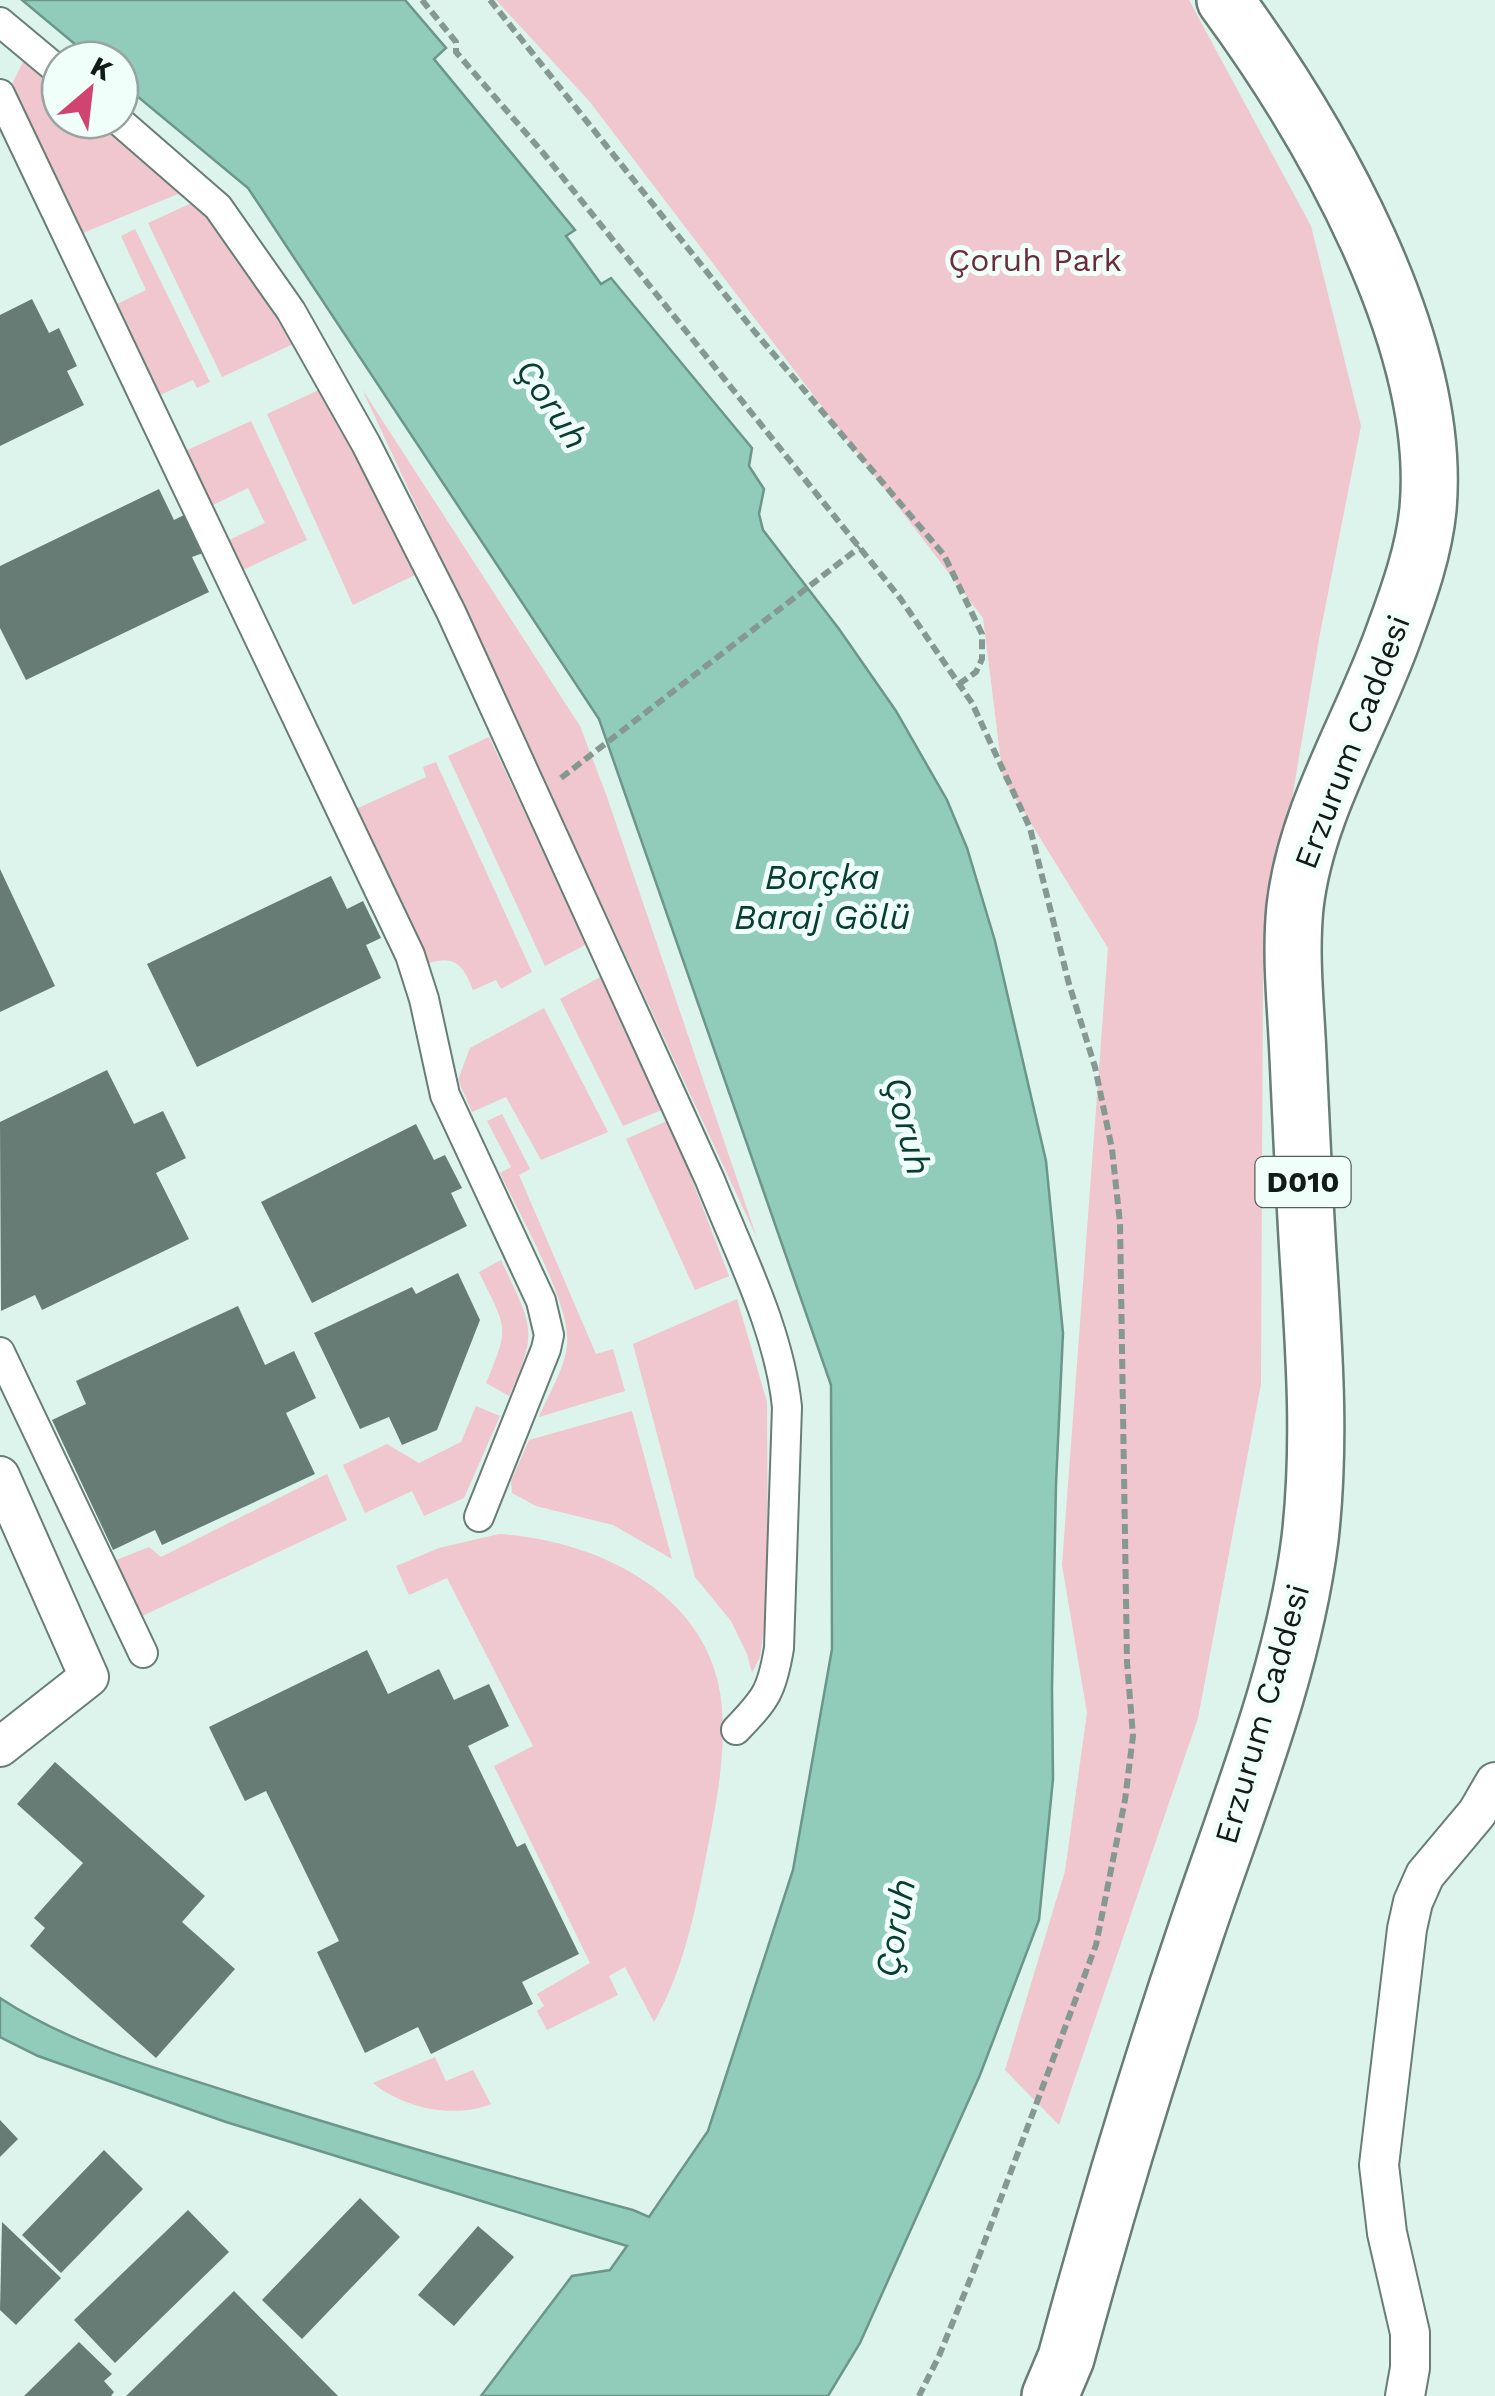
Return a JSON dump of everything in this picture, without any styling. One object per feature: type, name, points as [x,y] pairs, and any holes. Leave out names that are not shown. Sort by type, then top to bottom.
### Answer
[{"type":"main road","name":"Erzurum Caddesi","points":[[1050,2396],[1066,2358],[1136,2110],[1271,1705],[1302,1587],[1318,1439],[1294,976],[1295,908],[1303,860],[1322,805],[1373,688],[1412,582],[1424,540],[1428,504],[1425,427],[1413,365],[1393,303],[1328,162],[1293,100],[1225,0]]},
{"type":"street","points":[[0,22],[40,55]]},
{"type":"street","points":[[0,94],[410,955],[446,1095],[542,1300],[548,1335],[546,1349],[479,1516]]},
{"type":"street","points":[[140,139],[218,207],[290,311],[366,444],[451,612],[710,1180],[744,1264],[784,1373],[787,1424],[780,1648],[765,1701],[736,1730]]},
{"type":"street","points":[[0,1352],[143,1654]]},
{"type":"street","points":[[0,1476],[89,1677],[0,1747]]},
{"type":"street","points":[[1405,2396],[1410,2333],[1386,2233],[1379,2165],[1406,1930],[1425,1876],[1476,1813],[1495,1782]]},
{"type":"path","points":[[422,0],[456,42],[456,52],[544,154],[900,598],[972,703],[1030,828],[1069,984],[1095,1067],[1112,1149],[1120,1222],[1128,1662],[1133,1736],[1119,1835],[1096,1945],[972,2274],[919,2396]]},
{"type":"path","points":[[490,0],[754,331],[944,555],[982,634],[982,659],[976,672],[959,684]]},
{"type":"path","points":[[592,757],[860,547]]},
{"type":"green space","name":"Çoruh Park","points":[[496,0],[1189,0],[1311,226],[1361,426],[1319,639],[1263,970],[1261,1384],[1198,1718],[1059,2125],[1005,2070],[1065,1871],[1087,1713],[1062,1565],[1108,948],[1003,778],[983,618],[590,102]]},
{"type":"green space","points":[[25,58],[40,70],[40,140],[124,140],[185,191],[83,233],[12,84]]},
{"type":"green space","points":[[196,201],[293,344],[222,377],[148,223]]},
{"type":"green space","points":[[135,229],[210,382],[197,388],[193,380],[160,395],[117,304],[146,290],[121,236]]},
{"type":"green space","points":[[321,389],[417,574],[353,605],[267,414]]},
{"type":"green space","points":[[362,389],[580,726],[757,1238]]},
{"type":"green space","points":[[251,421],[307,540],[243,570],[229,540],[265,523],[248,488],[211,506],[185,451]]},
{"type":"green space","points":[[489,737],[587,944],[545,966],[448,756]]},
{"type":"green space","points":[[436,762],[532,972],[501,989],[496,980],[473,990],[458,964],[446,960],[429,963],[356,809],[426,777],[423,767]]},
{"type":"green space","points":[[602,976],[664,1109],[623,1126],[560,999]]},
{"type":"green space","points":[[544,1008],[608,1132],[541,1160],[506,1097],[472,1112],[458,1080],[470,1048]]},
{"type":"green space","points":[[502,1114],[530,1169],[519,1175],[596,1354],[613,1349],[625,1391],[539,1417],[563,1363],[566,1328],[553,1283],[500,1173],[511,1167],[487,1121]]},
{"type":"green space","points":[[669,1120],[729,1276],[695,1290],[626,1139]]},
{"type":"green space","points":[[501,1260],[528,1327],[525,1356],[509,1396],[486,1383],[499,1349],[502,1327],[479,1272]]},
{"type":"green space","points":[[737,1299],[767,1402],[768,1599],[760,1657],[752,1673],[731,1621],[695,1577],[633,1344]]},
{"type":"green space","points":[[476,1406],[500,1416],[464,1498],[424,1516],[412,1491],[365,1513],[343,1465],[387,1444],[419,1463],[461,1442]]},
{"type":"green space","points":[[632,1411],[672,1559],[613,1525],[536,1506],[512,1493],[511,1481],[529,1440]]},
{"type":"green space","points":[[327,1474],[347,1520],[140,1617],[114,1561],[149,1547],[161,1557]]},
{"type":"green space","points":[[499,1534],[568,1546],[634,1574],[663,1594],[687,1619],[706,1648],[718,1682],[722,1747],[710,1835],[687,1941],[654,2022],[625,1967],[609,1976],[618,1995],[547,2030],[537,2011],[544,2006],[537,1994],[590,1963],[494,1766],[533,1746],[447,1578],[409,1595],[396,1566],[439,1548]]},
{"type":"green space","points":[[435,2057],[446,2081],[473,2070],[491,2104],[445,2111],[414,2105],[373,2083]]},
{"type":"water","name":"Borçka Baraj Gölü","points":[[22,0],[405,0],[446,48],[434,59],[575,230],[566,236],[601,284],[611,278],[752,448],[749,466],[764,489],[759,514],[763,530],[896,711],[947,800],[967,848],[995,941],[1046,1161],[1063,1333],[1056,1484],[1053,1779],[1039,1920],[980,2075],[860,2343],[828,2396],[481,2396],[572,2276],[610,2270],[627,2246],[226,2122],[38,2056],[0,2037],[0,1998],[56,2030],[146,2065],[337,2126],[649,2217],[708,2131],[793,1870],[832,1649],[831,1385],[599,719],[248,188],[140,99],[140,40],[70,40]]},
{"type":"building","points":[[32,299],[49,333],[59,328],[77,366],[67,371],[84,405],[0,446],[0,315]]},
{"type":"building","points":[[159,489],[174,520],[184,515],[203,553],[192,557],[209,592],[26,680],[0,628],[0,566]]},
{"type":"building","points":[[0,869],[55,986],[0,1012]]},
{"type":"building","points":[[331,876],[347,909],[363,901],[381,938],[366,945],[381,978],[197,1067],[147,964]]},
{"type":"building","points":[[107,1070],[134,1124],[163,1111],[186,1158],[156,1173],[189,1239],[42,1310],[35,1295],[1,1311],[0,1122]]},
{"type":"building","points":[[416,1124],[434,1160],[445,1155],[462,1188],[451,1193],[467,1226],[312,1303],[261,1202]]},
{"type":"building","points":[[458,1273],[480,1320],[437,1430],[402,1445],[389,1417],[360,1429],[314,1333],[412,1287],[416,1294]]},
{"type":"building","points":[[238,1306],[265,1365],[294,1351],[316,1398],[286,1413],[315,1474],[162,1545],[155,1530],[113,1550],[52,1420],[86,1404],[76,1381]]},
{"type":"building","points":[[367,1650],[388,1694],[439,1669],[454,1700],[489,1684],[509,1726],[468,1746],[517,1847],[525,1843],[579,1954],[522,1982],[533,2004],[431,2054],[418,2027],[365,2053],[317,1952],[339,1941],[266,1791],[245,1801],[209,1727]]},
{"type":"building","points":[[55,1762],[205,1896],[182,1922],[235,1969],[156,2058],[30,1946],[45,1928],[34,1918],[83,1863],[17,1804]]},
{"type":"building","points":[[0,2120],[18,2139],[0,2157]]},
{"type":"building","points":[[104,2150],[143,2189],[61,2273],[22,2235]]},
{"type":"building","points":[[360,2198],[400,2237],[302,2339],[262,2300]]},
{"type":"building","points":[[188,2210],[229,2252],[115,2363],[74,2320]]},
{"type":"building","points":[[2,2222],[61,2278],[16,2325],[0,2310]]},
{"type":"building","points":[[478,2226],[514,2257],[454,2326],[418,2295]]},
{"type":"building","points":[[234,2291],[338,2396],[126,2396]]},
{"type":"building","points":[[79,2342],[112,2374],[104,2381],[114,2392],[111,2396],[24,2396]]},
{"type":"water label","name":"Çoruh","points":[[552,404]]},
{"type":"water label","name":"Çoruh","points":[[908,1126]]},
{"type":"water label","name":"Çoruh","points":[[895,1928]]}]
